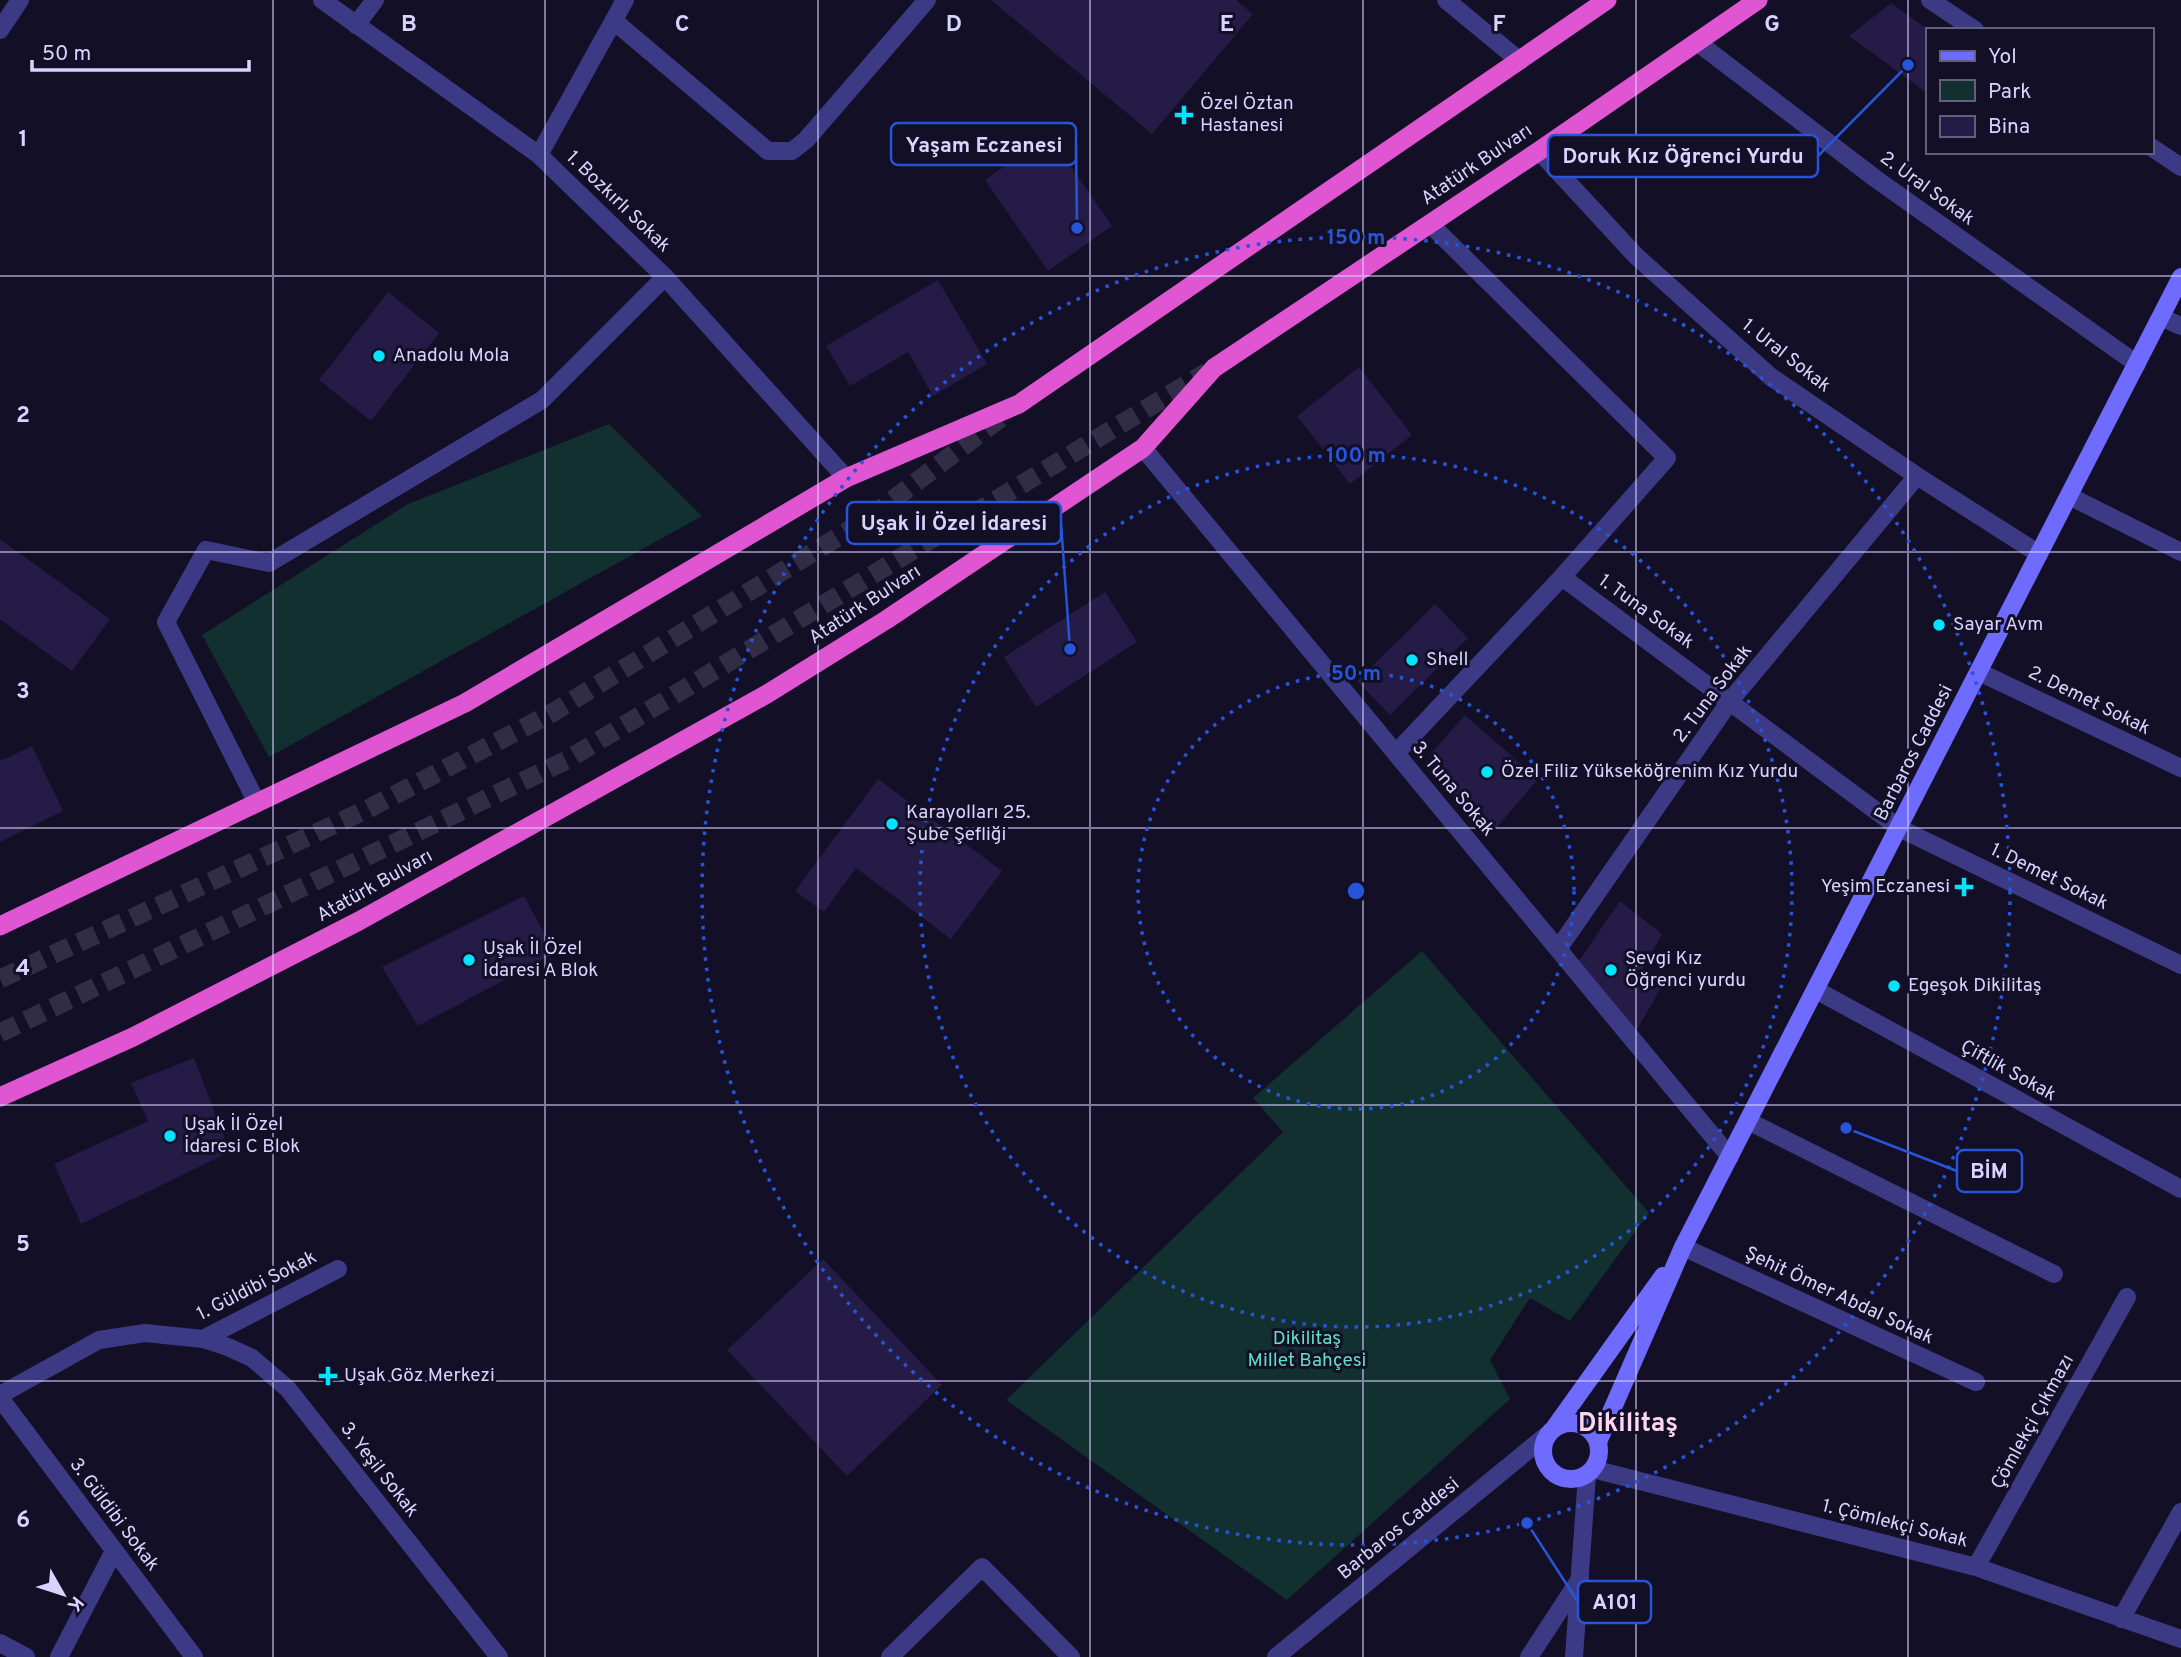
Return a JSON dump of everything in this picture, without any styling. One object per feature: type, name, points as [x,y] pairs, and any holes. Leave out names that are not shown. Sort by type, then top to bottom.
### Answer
[{"type":"highway","points":[[0,926],[465,703],[846,478],[1019,404],[1607,0]]},
{"type":"highway","name":"Atatürk Bulvarı","points":[[0,1097],[133,1037],[359,921],[767,695],[886,620],[1143,448],[1214,368],[1539,151],[1758,0]]},
{"type":"main road","name":"Barbaros Caddesi","points":[[1683,1247],[2181,277]]},
{"type":"main road","points":[[1683,1247],[1598,1442],[1598,1461],[1590,1472],[1576,1479],[1553,1475],[1542,1455],[1543,1444],[1683,1247]]},
{"type":"main road","points":[[1551,1430],[1571,1423],[1580,1424],[1588,1428],[1598,1442]]},
{"type":"street","points":[[0,30],[20,0]]},
{"type":"street","name":"1. Bozkırlı Sokak","points":[[322,0],[539,155],[665,276],[846,478]]},
{"type":"street","points":[[356,24],[375,0]]},
{"type":"street","points":[[539,155],[625,0]]},
{"type":"street","points":[[614,20],[768,151],[792,150],[806,140],[928,0]]},
{"type":"street","points":[[1447,0],[1520,61]]},
{"type":"street","points":[[1930,0],[1972,28]]},
{"type":"street","name":"2. Ural Sokak","points":[[1697,43],[1876,179],[2137,364]]},
{"type":"street","points":[[2153,148],[2181,167]]},
{"type":"street","name":"1. Ural Sokak","points":[[1539,151],[1636,256],[1771,377],[1916,476],[2039,554]]},
{"type":"street","points":[[1396,753],[1562,577],[1667,458],[1430,224]]},
{"type":"street","points":[[257,803],[166,622],[206,550],[270,563],[542,400],[665,276]]},
{"type":"street","points":[[2161,317],[2181,326]]},
{"type":"street","name":"3. Tuna Sokak","points":[[1143,448],[1730,1157]]},
{"type":"street","name":"2. Tuna Sokak","points":[[1558,949],[1730,701],[1916,476]]},
{"type":"street","points":[[2069,496],[2181,552]]},
{"type":"street","name":"1. Tuna Sokak","points":[[1562,577],[1899,828]]},
{"type":"street","name":"2. Demet Sokak","points":[[1979,672],[2181,768]]},
{"type":"street","name":"1. Demet Sokak","points":[[1899,828],[2181,965]]},
{"type":"street","name":"Çiftlik Sokak","points":[[1816,990],[2181,1189]]},
{"type":"street","points":[[1748,1121],[2054,1275]]},
{"type":"street","name":"Şehit Ömer Abdal Sokak","points":[[1683,1247],[1976,1382]]},
{"type":"street","name":"1. Güldibi Sokak","points":[[0,1397],[99,1340],[145,1333],[203,1339],[338,1269]]},
{"type":"street","name":"Çömlekçi Çıkmazı","points":[[1976,1567],[2127,1297]]},
{"type":"street","name":"3. Yeşil Sokak","points":[[203,1339],[252,1358],[288,1389],[499,1657]]},
{"type":"street","name":"3. Güldibi Sokak","points":[[0,1397],[194,1657]]},
{"type":"street","name":"Barbaros Caddesi","points":[[1276,1657],[1551,1430]]},
{"type":"street","points":[[1574,1657],[1590,1472]]},
{"type":"street","name":"1. Çömlekçi Sokak","points":[[1590,1472],[1976,1567],[2181,1639]]},
{"type":"street","points":[[2121,1619],[2181,1513]]},
{"type":"street","points":[[59,1657],[114,1551]]},
{"type":"street","points":[[890,1657],[982,1567],[1071,1657]]},
{"type":"street","points":[[1529,1657],[1580,1578]]},
{"type":"street","points":[[0,1643],[26,1657]]},
{"type":"green space","points":[[609,424],[702,516],[269,757],[202,635],[408,504]]},
{"type":"green space","name":"Dikilitaş Millet Bahçesi","points":[[1422,951],[1649,1213],[1570,1321],[1530,1298],[1490,1360],[1510,1399],[1287,1600],[1006,1400],[1283,1132],[1253,1098]]},
{"type":"building","points":[[991,0],[1236,0],[1253,14],[1152,134]]},
{"type":"building","points":[[1891,3],[1926,28],[1926,92],[1849,36]]},
{"type":"building","points":[[1049,135],[1112,226],[1048,271],[985,180]]},
{"type":"building","points":[[938,280],[987,364],[933,396],[908,352],[850,386],[826,346]]},
{"type":"building","name":"Anadolu Mola","points":[[388,292],[439,333],[371,421],[319,380]]},
{"type":"building","points":[[1359,367],[1412,435],[1350,484],[1297,416]]},
{"type":"building","points":[[0,539],[110,619],[72,671],[0,619]]},
{"type":"building","points":[[1105,592],[1137,642],[1036,707],[1004,657]]},
{"type":"building","name":"Shell","points":[[1435,604],[1468,638],[1390,715],[1357,681]]},
{"type":"building","name":"Özel Filiz Yükseköğrenim Kız Yurdu","points":[[1465,715],[1538,779],[1491,834],[1464,811],[1440,766],[1429,756]]},
{"type":"building","points":[[32,746],[63,811],[0,842],[0,761]]},
{"type":"building","name":"Karayolları 25. Şube Şefliği","points":[[878,779],[1002,871],[951,939],[856,868],[824,912],[795,891]]},
{"type":"building","name":"Uşak İl Özel İdaresi A Blok","points":[[524,896],[555,953],[418,1026],[382,967]]},
{"type":"building","name":"Sevgi Kız Öğrenci yurdu","points":[[1620,901],[1662,934],[1640,974],[1662,986],[1634,1035],[1576,965]]},
{"type":"building","name":"Uşak İl Özel İdaresi C Blok","points":[[194,1058],[230,1152],[81,1224],[54,1164],[148,1121],[131,1083]]},
{"type":"building","points":[[823,1259],[942,1385],[847,1476],[727,1350]]},
{"type":"tunnel","points":[[0,1033],[567,760],[1207,372]]},
{"type":"tunnel","points":[[0,979],[368,809],[552,713],[869,518],[1007,413]]},
{"type":"place","name":"Doruk Kız Öğrenci Yurdu","points":[[1908,65]]},
{"type":"place","name":"Özel Öztan Hastanesi","points":[[1184,115]]},
{"type":"place","name":"Yaşam Eczanesi","points":[[1077,228]]},
{"type":"place","name":"Anadolu Mola","points":[[379,356]]},
{"type":"place","name":"Sayar Avm","points":[[1939,625]]},
{"type":"place","name":"Uşak İl Özel İdaresi","points":[[1070,649]]},
{"type":"place","name":"Shell","points":[[1412,660]]},
{"type":"place","name":"Özel Filiz Yükseköğrenim Kız Yurdu","points":[[1487,772]]},
{"type":"place","name":"Karayolları 25. Şube Şefliği","points":[[892,824]]},
{"type":"place","name":"Yeşim Eczanesi","points":[[1964,887]]},
{"type":"place","name":"Uşak İl Özel İdaresi A Blok","points":[[469,960]]},
{"type":"place","name":"Sevgi Kız Öğrenci yurdu","points":[[1611,970]]},
{"type":"place","name":"Egeşok Dikilitaş","points":[[1894,986]]},
{"type":"place","name":"BİM","points":[[1846,1128]]},
{"type":"place","name":"Uşak İl Özel İdaresi C Blok","points":[[170,1136]]},
{"type":"place","name":"Uşak Göz Merkezi","points":[[328,1376]]},
{"type":"place","name":"A101","points":[[1527,1523]]},
{"type":"district","name":"Dikilitaş","points":[[1628,1424]]}]
